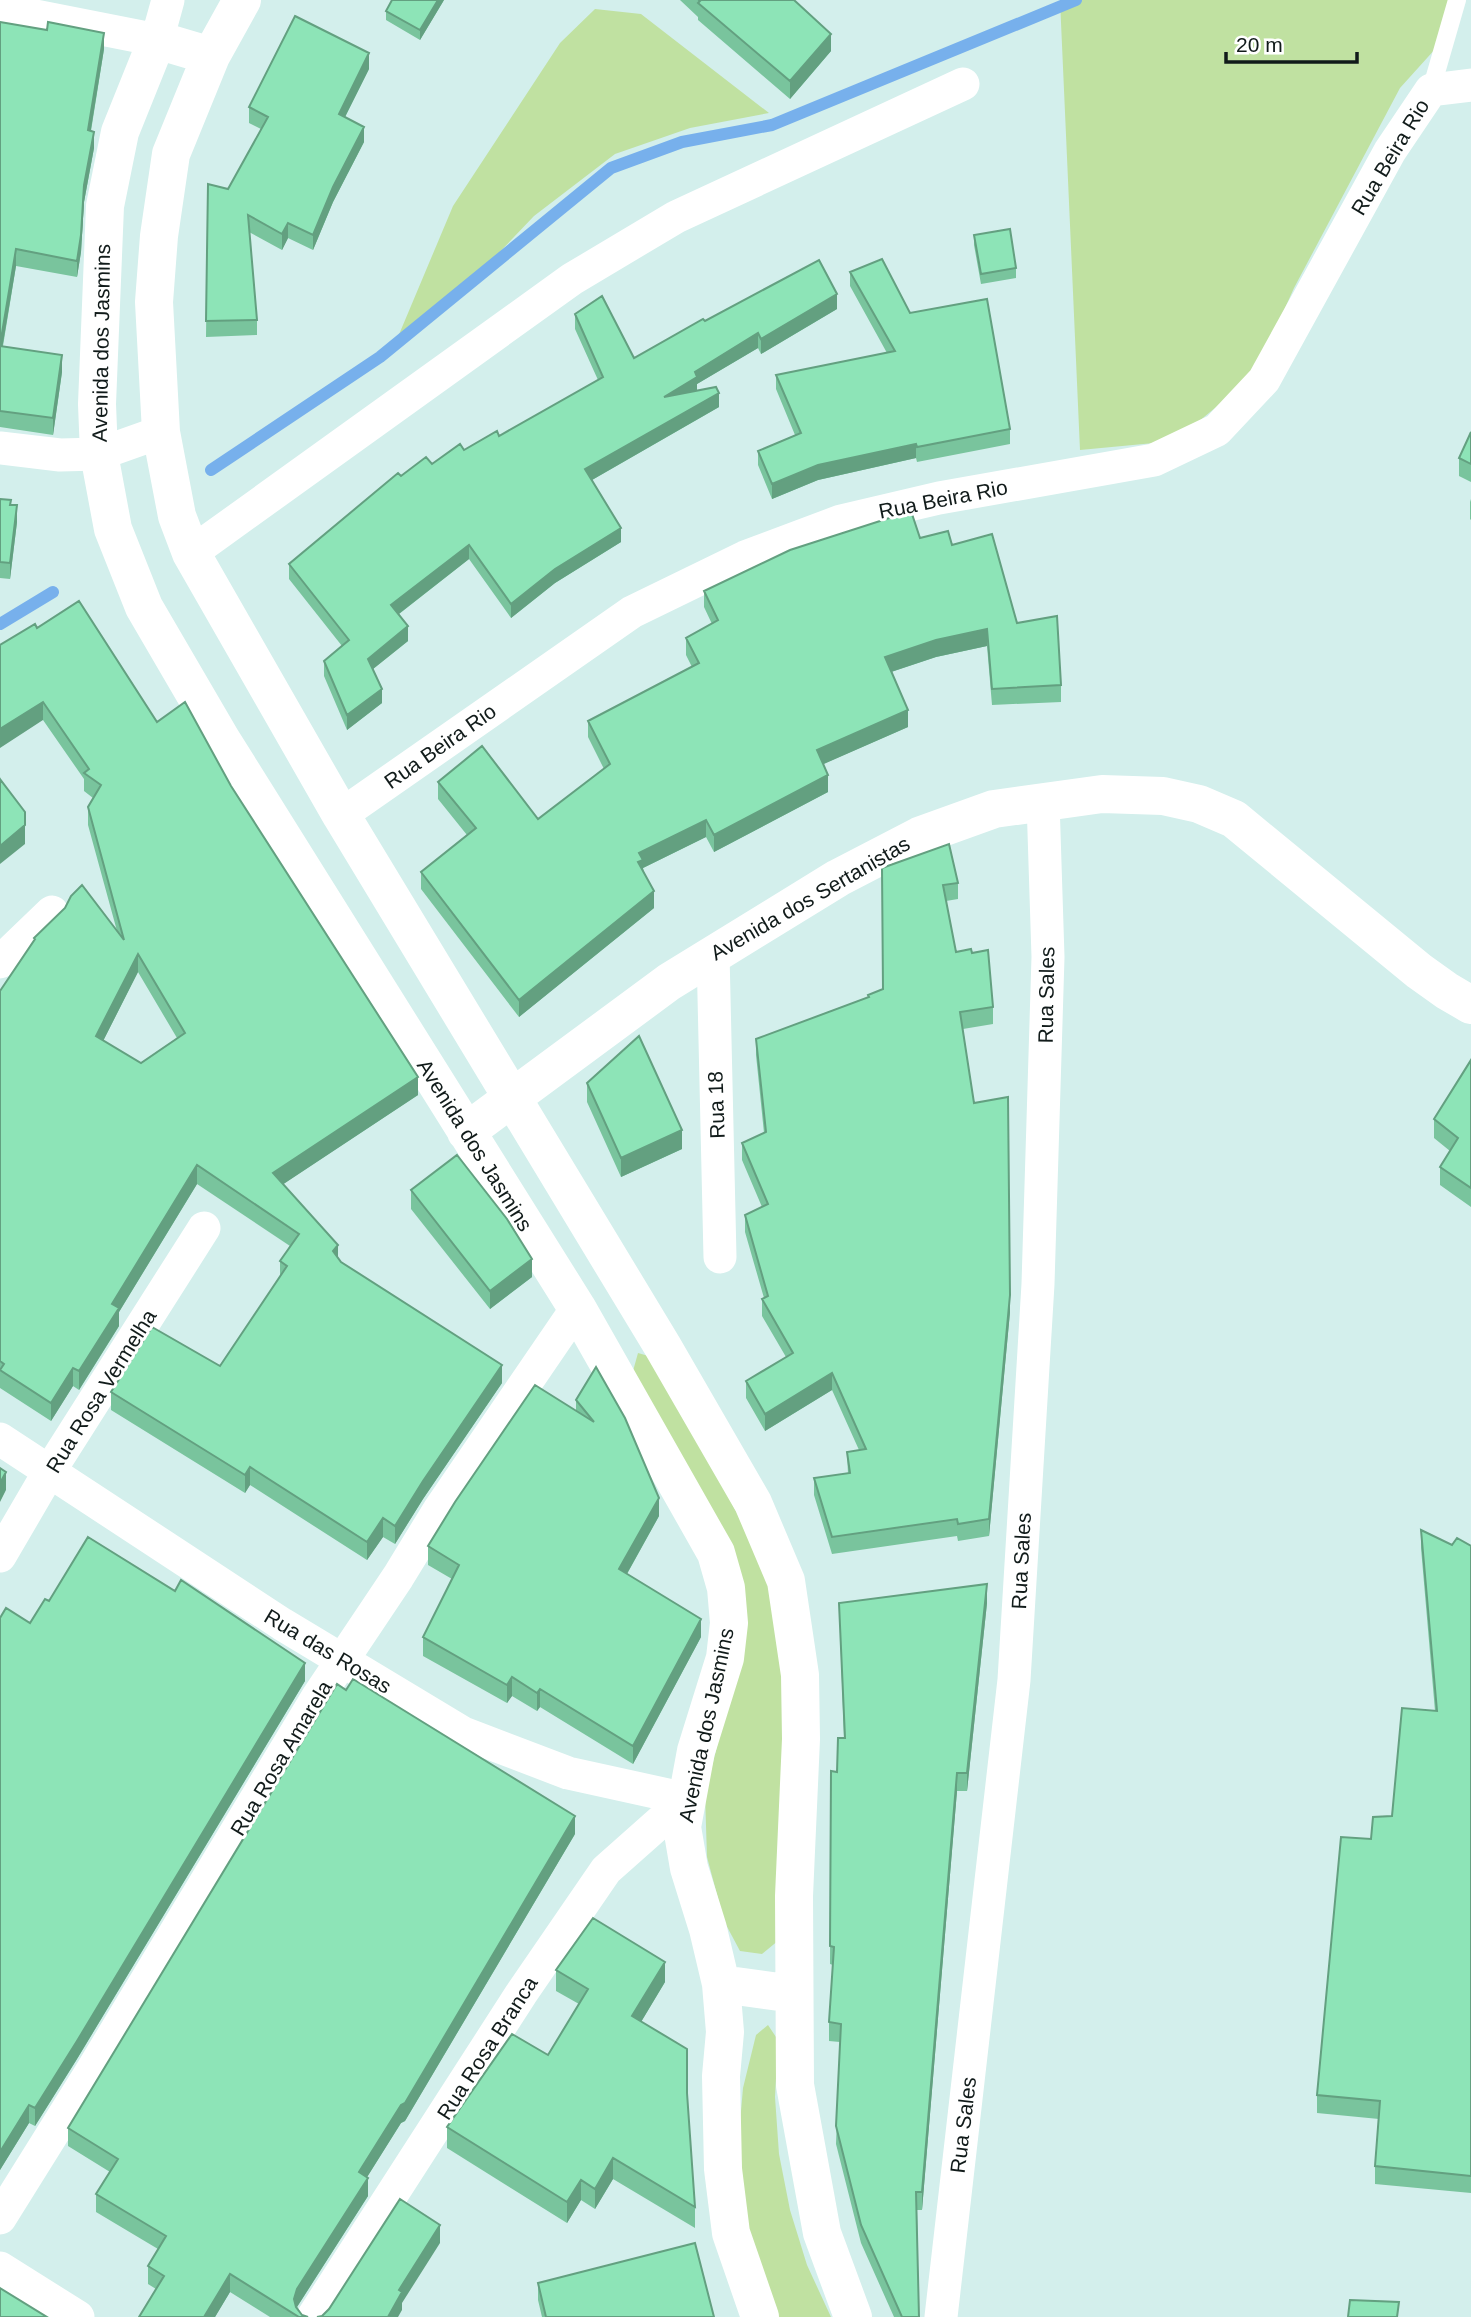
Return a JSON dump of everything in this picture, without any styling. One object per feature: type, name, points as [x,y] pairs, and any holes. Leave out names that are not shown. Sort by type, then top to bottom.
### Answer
[{"type":"main road","points":[[246,5],[211,56],[171,154],[159,236],[155,302],[162,432],[177,516],[191,553],[341,815],[602,1243],[753,1503],[786,1581],[800,1675],[801,1739],[794,1896],[795,2085],[822,2232],[853,2317]]},
{"type":"main road","points":[[157,40],[211,56]]},
{"type":"main road","name":"Avenida dos Jasmins","points":[[157,40],[120,132],[105,206],[96,404],[99,454],[113,529],[144,607],[221,739],[577,1308],[716,1553],[726,1588],[729,1623],[725,1658],[696,1751],[682,1827],[689,1868],[721,1984],[725,2032],[722,2076],[723,2169],[731,2232],[760,2317]]},
{"type":"main road","name":"Avenida dos Sertanistas","points":[[466,1132],[512,1095],[668,982],[838,878],[919,836],[994,809],[1043,801],[1102,794],[1163,796],[1199,804],[1234,819],[1419,971],[1447,992],[1471,1005]]},
{"type":"main road","points":[[721,1984],[794,1994]]},
{"type":"street","name":"Avenida dos Jasmins","points":[[157,40],[167,0]]},
{"type":"street","points":[[0,9],[157,40]]},
{"type":"street","points":[[191,553],[572,279],[676,217],[963,84]]},
{"type":"street","points":[[1431,90],[1471,85]]},
{"type":"street","name":"Rua Beira Rio","points":[[341,815],[632,612],[745,557],[841,521],[939,498],[1154,460],[1217,430],[1264,380],[1390,151],[1431,90]]},
{"type":"street","points":[[0,448],[60,455],[99,454],[162,432]]},
{"type":"street","name":"Rua Sales","points":[[941,2317],[1014,1680],[1038,1270],[1048,957],[1043,801]]},
{"type":"street","points":[[0,962],[52,912]]},
{"type":"street","name":"Rua 18","points":[[713,953],[720,1257]]},
{"type":"street","name":"Rua Rosa Vermelha","points":[[0,1556],[49,1472],[204,1228]]},
{"type":"street","name":"Rua Rosa Amarela","points":[[0,2218],[342,1660],[439,1510],[577,1308]]},
{"type":"street","name":"Rua das Rosas","points":[[0,1439],[282,1624],[463,1733],[568,1773],[686,1799]]},
{"type":"street","name":"Rua Rosa Branca","points":[[313,2317],[514,2005],[606,1870],[686,1799]]},
{"type":"street","points":[[0,2268],[78,2317]]},
{"type":"lane","points":[[1431,90],[1457,0]]},
{"type":"green space","points":[[1060,0],[1451,0],[1446,37],[1400,88],[1294,288],[1255,375],[1175,441],[1080,450]]},
{"type":"green space","points":[[595,9],[641,14],[769,113],[690,128],[615,154],[534,216],[470,283],[395,344],[453,206],[560,43]]},
{"type":"green space","points":[[638,1353],[652,1357],[772,1577],[784,1666],[779,1940],[762,1954],[740,1951],[724,1921],[707,1857],[705,1794],[738,1663],[633,1371]]},
{"type":"green space","points":[[768,2025],[778,2040],[775,2097],[779,2154],[790,2210],[807,2265],[831,2317],[775,2317],[746,2226],[739,2134],[743,2088],[756,2035]]},
{"type":"building","points":[[392,0],[438,0],[420,30],[386,11]]},
{"type":"building","points":[[699,0],[794,0],[831,34],[790,81],[698,3]]},
{"type":"building","points":[[295,16],[369,53],[339,114],[364,127],[333,187],[313,235],[288,223],[282,234],[248,215],[257,320],[206,321],[208,184],[228,189],[268,117],[249,107]]},
{"type":"building","points":[[0,22],[47,30],[48,22],[104,33],[88,130],[94,132],[84,185],[77,261],[16,249],[0,345]]},
{"type":"building","points":[[1010,229],[1016,268],[981,274],[974,235]]},
{"type":"building","points":[[882,259],[910,313],[987,299],[1010,429],[917,447],[916,444],[818,465],[772,484],[758,451],[801,433],[776,375],[895,351],[850,272]]},
{"type":"building","points":[[819,260],[837,294],[761,339],[758,333],[695,372],[697,377],[664,397],[716,387],[719,393],[585,469],[621,528],[555,569],[511,604],[469,545],[391,605],[408,626],[368,659],[382,689],[347,715],[324,661],[349,640],[289,564],[398,473],[401,476],[426,457],[432,464],[460,444],[464,450],[497,431],[499,436],[603,377],[575,314],[602,296],[634,358],[703,319],[705,321]]},
{"type":"building","points":[[0,346],[62,355],[53,418],[0,411]]},
{"type":"building","points":[[1471,432],[1471,464],[1459,458]]},
{"type":"building","points":[[0,499],[11,500],[10,505],[17,505],[10,563],[0,562]]},
{"type":"building","points":[[911,511],[920,538],[948,531],[952,545],[992,534],[1017,623],[1057,616],[1061,685],[992,689],[987,629],[936,640],[885,657],[908,710],[817,750],[828,775],[714,835],[706,820],[639,853],[643,860],[638,862],[654,891],[519,1000],[421,872],[476,828],[438,782],[482,746],[538,819],[610,764],[588,721],[699,663],[686,638],[718,620],[704,591],[790,550]]},
{"type":"building","points":[[79,601],[157,722],[185,702],[231,786],[418,1077],[273,1173],[338,1245],[333,1251],[341,1262],[502,1365],[395,1526],[383,1518],[367,1542],[250,1467],[245,1475],[111,1392],[152,1327],[220,1366],[287,1266],[280,1261],[299,1234],[197,1165],[112,1304],[119,1308],[79,1371],[73,1368],[51,1403],[0,1370],[4,1364],[0,1361],[0,991],[34,938],[65,908],[71,896],[82,885],[124,940],[88,807],[101,785],[84,773],[89,769],[43,702],[0,729],[0,645],[35,624],[37,628]],"holes":[[[138,954],[185,1033],[141,1063],[96,1036]]]},
{"type":"building","points":[[0,779],[25,812],[25,825],[0,846]]},
{"type":"building","points":[[949,844],[958,883],[943,885],[956,952],[988,950],[993,1007],[960,1012],[974,1103],[1008,1097],[1010,1295],[989,1519],[958,1524],[957,1519],[832,1537],[814,1478],[850,1473],[847,1452],[866,1449],[832,1373],[765,1414],[746,1381],[793,1353],[762,1299],[768,1296],[745,1215],[768,1204],[742,1143],[766,1132],[756,1039],[869,997],[868,995],[883,989],[882,868]]},
{"type":"building","points":[[639,1036],[682,1130],[621,1158],[587,1083]]},
{"type":"building","points":[[1471,1060],[1471,1188],[1440,1167],[1458,1138],[1434,1119]]},
{"type":"building","points":[[457,1155],[507,1219],[532,1259],[490,1291],[411,1190]]},
{"type":"building","points":[[596,1367],[625,1418],[659,1498],[619,1569],[701,1619],[633,1746],[540,1689],[537,1693],[512,1677],[507,1685],[423,1637],[459,1565],[428,1546],[455,1502],[535,1385],[594,1422],[576,1400]]},
{"type":"building","points":[[0,1468],[6,1472],[0,1483]]},
{"type":"building","points":[[1421,1530],[1452,1545],[1457,1538],[1471,1546],[1471,2176],[1375,2166],[1380,2101],[1317,2095],[1341,1837],[1371,1839],[1373,1817],[1392,1816],[1402,1708],[1437,1711]]},
{"type":"building","points":[[88,1537],[175,1591],[181,1580],[305,1663],[77,2041],[35,2108],[29,2105],[0,2152],[0,1618],[6,1608],[30,1623],[45,1599],[49,1601]]},
{"type":"building","points":[[987,1584],[967,1773],[957,1773],[922,2192],[916,2192],[919,2317],[902,2317],[861,2225],[836,2126],[841,2024],[829,2022],[834,1947],[830,1946],[831,1771],[837,1772],[838,1738],[845,1738],[839,1603]]},
{"type":"building","points":[[353,1679],[575,1816],[405,2103],[401,2105],[359,2172],[368,2178],[297,2289],[294,2299],[296,2307],[302,2315],[308,2317],[299,2317],[230,2274],[204,2317],[139,2317],[164,2276],[148,2266],[166,2236],[96,2194],[118,2159],[68,2128],[337,1684],[346,1690]]},
{"type":"building","points":[[593,1918],[665,1962],[632,2016],[687,2049],[687,2093],[695,2207],[613,2158],[595,2189],[581,2180],[567,2202],[447,2127],[512,2034],[548,2055],[588,1989],[556,1970]]},
{"type":"building","points":[[400,2199],[440,2225],[399,2290],[402,2292],[388,2317],[317,2317],[329,2309]]},
{"type":"building","points":[[695,2243],[714,2317],[546,2317],[538,2283]]},
{"type":"building","points":[[0,2288],[47,2317],[0,2317]]},
{"type":"building","points":[[1350,2300],[1399,2302],[1397,2317],[1348,2317]]},
{"type":"waterway","points":[[211,470],[380,357],[611,168],[682,142],[772,125],[1076,0]]},
{"type":"waterway","points":[[0,624],[53,592]]}]
